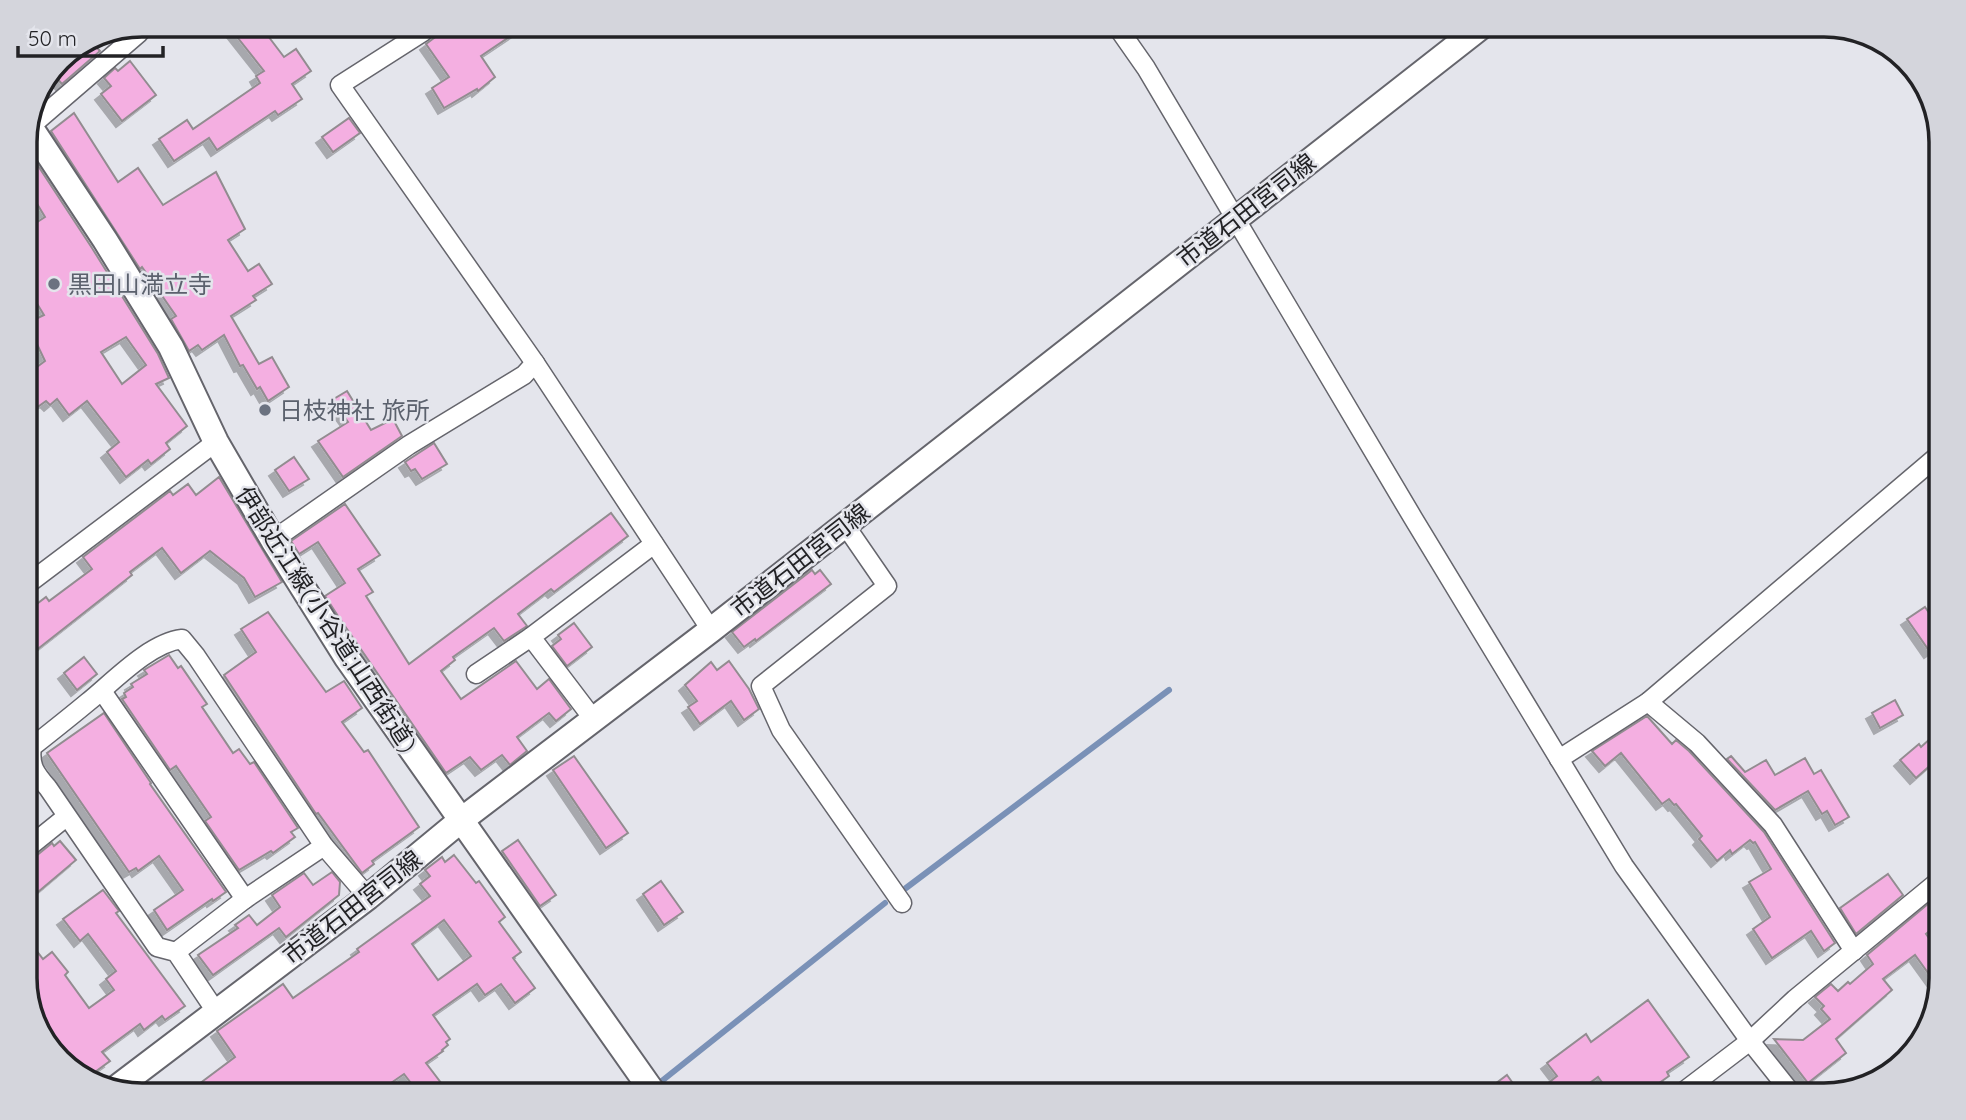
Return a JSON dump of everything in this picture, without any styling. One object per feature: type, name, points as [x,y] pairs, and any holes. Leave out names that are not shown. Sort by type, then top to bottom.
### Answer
[{"type":"street","points":[[415,37],[340,85],[535,363],[711,630]]},
{"type":"street","points":[[1124,37],[1146,68],[1420,530],[1624,866],[1783,1083]]},
{"type":"street","name":"市道石田宮司線","points":[[124,1081],[368,897],[460,821],[711,630],[1468,37]]},
{"type":"street","points":[[40,117],[133,38]]},
{"type":"street","name":"伊部近江線(小谷道;山西街道)","points":[[37,136],[170,347],[216,442],[347,658],[646,1083]]},
{"type":"street","points":[[273,540],[409,445],[524,375],[535,363]]},
{"type":"street","points":[[37,577],[216,442]]},
{"type":"street","points":[[1559,759],[1648,702],[1929,463]]},
{"type":"street","points":[[845,525],[887,586],[761,686],[781,730],[902,903]]},
{"type":"street","points":[[476,674],[531,637],[654,544]]},
{"type":"street","points":[[531,637],[594,720]]},
{"type":"street","points":[[37,743],[131,665],[170,640],[181,639],[196,656],[324,846],[368,897]]},
{"type":"street","points":[[102,691],[245,899]]},
{"type":"street","points":[[1648,702],[1697,743],[1773,825],[1854,951]]},
{"type":"street","points":[[37,774],[157,947],[176,952],[216,1013]]},
{"type":"street","points":[[37,840],[66,817]]},
{"type":"street","points":[[176,952],[245,899],[324,846]]},
{"type":"street","points":[[1696,1083],[1750,1041],[1795,999],[1929,889]]},
{"type":"building","points":[[237,37],[269,37],[284,57],[296,49],[311,71],[292,84],[302,99],[278,115],[275,111],[217,150],[209,138],[174,161],[159,139],[187,120],[193,129],[260,83],[256,76],[264,71]]},
{"type":"building","points":[[435,37],[509,37],[481,56],[495,77],[478,91],[477,89],[444,108],[432,88],[449,77],[426,44]]},
{"type":"building","points":[[97,47],[100,51],[62,84],[57,79],[67,67]]},
{"type":"building","points":[[130,61],[156,95],[122,121],[101,94],[111,86],[104,78],[115,68],[118,71]]},
{"type":"building","points":[[74,113],[118,182],[138,168],[163,205],[216,172],[245,229],[228,240],[248,271],[259,264],[272,284],[253,296],[256,300],[231,316],[259,364],[272,357],[289,387],[268,401],[260,387],[257,389],[243,365],[240,366],[224,335],[202,350],[198,345],[189,351],[171,319],[176,316],[142,267],[140,269],[51,131]]},
{"type":"building","points":[[349,118],[360,133],[333,152],[322,137]]},
{"type":"building","points":[[37,164],[158,354],[169,378],[156,384],[187,426],[166,443],[170,449],[151,464],[148,460],[126,477],[107,452],[119,442],[87,401],[69,415],[57,399],[50,405],[46,401],[37,407],[37,367],[45,361],[37,344],[37,318],[44,315],[37,304],[37,222],[45,217],[37,204]],"holes":[[[126,337],[146,365],[122,384],[101,352]]]},
{"type":"building","points":[[347,391],[371,430],[393,419],[402,436],[343,477],[318,441],[348,422],[332,400]]},
{"type":"building","points":[[434,443],[447,464],[422,479],[415,469],[411,471],[405,462]]},
{"type":"building","points":[[294,457],[309,479],[289,491],[275,470]]},
{"type":"building","points":[[219,477],[282,582],[255,597],[244,578],[210,551],[181,573],[162,548],[37,650],[37,604],[46,597],[49,601],[92,569],[83,557],[170,491],[173,495],[188,484],[196,495]]},
{"type":"building","points":[[345,504],[380,555],[358,569],[373,592],[366,596],[409,664],[611,513],[628,536],[554,592],[551,589],[518,614],[527,626],[504,641],[494,628],[453,657],[455,660],[441,671],[461,699],[516,661],[537,689],[549,679],[571,709],[556,721],[549,713],[517,737],[527,751],[510,765],[502,755],[481,770],[470,757],[446,773],[325,596],[345,583],[318,542],[299,554],[291,541]]},
{"type":"building","points":[[812,570],[815,574],[820,570],[831,584],[756,641],[755,639],[744,647],[732,632]]},
{"type":"building","points":[[1925,607],[1929,613],[1929,651],[1907,619]]},
{"type":"building","points":[[268,612],[326,692],[344,681],[362,708],[342,722],[364,752],[368,750],[419,827],[372,861],[374,864],[362,873],[318,813],[316,814],[224,675],[256,652],[241,629]]},
{"type":"building","points":[[574,623],[592,647],[567,666],[552,646],[561,639],[558,635]]},
{"type":"building","points":[[169,655],[178,668],[181,666],[207,704],[202,707],[233,753],[239,749],[250,764],[254,762],[298,828],[291,832],[295,837],[273,853],[271,851],[239,870],[205,821],[211,817],[176,766],[170,770],[122,699],[126,697],[124,693],[133,687],[131,684],[147,674],[144,670]]},
{"type":"building","points":[[84,657],[97,674],[77,690],[64,673]]},
{"type":"building","points":[[729,661],[749,689],[759,709],[744,720],[731,701],[700,724],[688,707],[697,701],[685,685],[711,662],[717,670]]},
{"type":"building","points":[[1895,700],[1903,715],[1880,728],[1872,713]]},
{"type":"building","points":[[104,713],[226,892],[167,930],[154,910],[183,890],[159,856],[138,871],[136,868],[129,872],[47,753]]},
{"type":"building","points":[[1647,716],[1672,744],[1676,740],[1689,751],[1764,832],[1835,943],[1824,951],[1811,931],[1772,958],[1753,929],[1770,917],[1749,882],[1771,869],[1755,842],[1750,840],[1732,854],[1730,850],[1717,861],[1699,839],[1702,836],[1676,804],[1669,799],[1662,804],[1621,753],[1605,766],[1592,751]]},
{"type":"building","points":[[1929,740],[1929,767],[1916,778],[1900,760],[1919,744],[1921,747]]},
{"type":"building","points":[[574,756],[628,833],[606,848],[553,770]]},
{"type":"building","points":[[1731,756],[1745,772],[1766,760],[1775,775],[1805,758],[1814,774],[1821,770],[1849,817],[1835,825],[1827,811],[1822,814],[1808,791],[1775,810],[1727,759]]},
{"type":"building","points":[[518,840],[556,895],[540,906],[502,851]]},
{"type":"building","points":[[60,841],[76,860],[37,893],[37,855],[52,843],[54,846]]},
{"type":"building","points":[[454,855],[476,883],[479,881],[505,917],[499,922],[521,952],[513,958],[535,988],[515,1003],[501,984],[485,995],[477,984],[433,1015],[450,1039],[443,1051],[426,1063],[441,1083],[411,1083],[404,1074],[391,1083],[200,1083],[235,1057],[217,1031],[283,984],[293,998],[359,952],[357,949],[430,896],[420,884],[430,876],[425,870],[442,857],[445,862]],"holes":[[[444,920],[471,956],[438,980],[412,944]]]},
{"type":"building","points":[[332,872],[340,882],[339,895],[286,937],[279,928],[213,975],[198,955],[238,928],[235,925],[249,915],[257,925],[280,907],[272,895],[304,873],[313,885]]},
{"type":"building","points":[[1888,874],[1903,895],[1856,934],[1840,908]]},
{"type":"building","points":[[661,881],[683,912],[664,925],[643,894]]},
{"type":"building","points":[[103,890],[119,911],[116,913],[185,1006],[165,1020],[162,1016],[144,1030],[140,1024],[102,1052],[110,1061],[95,1072],[63,1048],[48,1025],[39,999],[37,951],[43,959],[52,952],[68,972],[65,975],[89,1008],[114,990],[106,979],[116,971],[88,934],[80,941],[63,919]]},
{"type":"building","points":[[1929,903],[1929,931],[1926,934],[1929,938],[1929,974],[1915,955],[1883,979],[1892,990],[1836,1039],[1846,1053],[1808,1083],[1774,1039],[1803,1040],[1830,1019],[1821,1009],[1824,1006],[1815,997],[1831,984],[1838,991],[1848,982],[1850,984],[1873,964],[1867,955]]},
{"type":"building","points":[[1648,1000],[1689,1057],[1667,1072],[1669,1076],[1659,1083],[1602,1083],[1598,1077],[1590,1083],[1548,1083],[1557,1076],[1547,1063],[1586,1034],[1591,1042]]},
{"type":"building","points":[[1507,1075],[1513,1083],[1496,1083]]},
{"type":"waterway","points":[[906,888],[1169,690]]},
{"type":"waterway","points":[[659,1083],[885,903]]},
{"type":"place","name":"黒田山満立寺","points":[[54,284]]},
{"type":"place","name":"日枝神社 旅所","points":[[265,410]]}]
